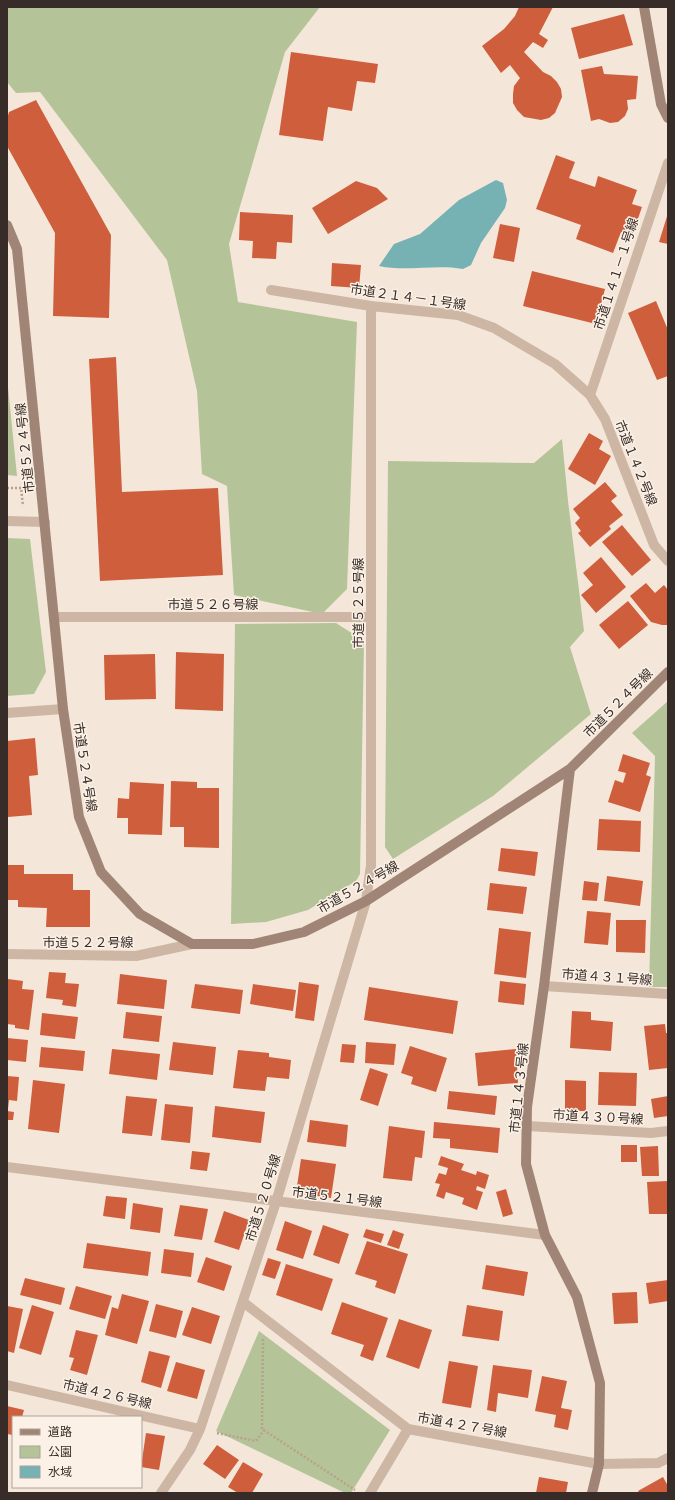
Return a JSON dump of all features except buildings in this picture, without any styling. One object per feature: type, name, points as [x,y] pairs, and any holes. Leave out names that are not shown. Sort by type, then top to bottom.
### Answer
[{"type":"street","points":[[644,7],[661,104],[668,118]]},
{"type":"street","name":"市道１４１－１号線","points":[[590,395],[668,163]]},
{"type":"street","name":"市道５２４号線","points":[[7,225],[17,249],[63,709],[79,817],[101,872],[140,914],[192,944],[252,944],[304,932],[366,901],[570,769],[668,672]]},
{"type":"street","name":"市道２１４－１号線","points":[[272,290],[371,306],[458,315],[494,328],[555,364],[590,395]]},
{"type":"street","name":"市道５２５号線","points":[[366,901],[370,865],[371,306]]},
{"type":"street","name":"市道１４２号線","points":[[590,395],[605,419],[654,545],[668,561]]},
{"type":"street","points":[[7,522],[45,522]]},
{"type":"street","name":"市道５２６号線","points":[[54,617],[371,617]]},
{"type":"street","points":[[7,712],[63,709]]},
{"type":"street","name":"市道１４３号線","points":[[570,769],[544,986],[527,1107],[526,1164],[544,1235],[576,1297],[600,1382],[599,1464],[592,1493]]},
{"type":"street","name":"市道５２０号線","points":[[161,1493],[190,1450],[200,1430],[276,1202],[366,901]]},
{"type":"street","name":"市道５２２号線","points":[[7,954],[136,956],[192,944]]},
{"type":"street","name":"市道４３１号線","points":[[544,986],[668,994]]},
{"type":"street","name":"市道４３０号線","points":[[527,1126],[651,1133],[668,1131]]},
{"type":"street","name":"市道５２１号線","points":[[7,1167],[544,1235]]},
{"type":"street","name":"市道４２７号線","points":[[243,1302],[408,1428],[599,1464],[658,1463],[668,1458]]},
{"type":"street","name":"市道４２６号線","points":[[7,1385],[140,1416]]},
{"type":"street","name":"市道４２６号線","points":[[142,1416],[200,1430]]},
{"type":"street","points":[[370,1493],[408,1428]]},
{"type":"path","points":[[7,488],[21,488],[24,509]]},
{"type":"path","points":[[260,1332],[263,1338],[262,1429],[360,1493]]},
{"type":"path","points":[[231,1435],[256,1441],[264,1430]]},
{"type":"green space","points":[[7,7],[320,7],[285,52],[229,244],[238,302],[357,322],[347,589],[322,614],[234,595],[227,486],[202,474],[197,391],[167,260],[40,92],[16,93],[7,82]]},
{"type":"green space","points":[[7,377],[17,476],[7,475]]},
{"type":"green space","points":[[562,439],[584,631],[570,647],[591,714],[493,796],[393,859],[385,847],[388,461],[534,463]]},
{"type":"green space","points":[[7,538],[30,539],[46,672],[34,694],[7,696]]},
{"type":"green space","points":[[336,623],[364,641],[360,874],[356,881],[308,910],[266,922],[231,924],[235,624]]},
{"type":"green space","points":[[668,701],[668,987],[649,987],[655,756],[632,733]]},
{"type":"green space","points":[[259,1331],[390,1430],[351,1493],[345,1493],[216,1431]]},
{"type":"water","points":[[496,180],[503,183],[507,200],[505,208],[481,243],[471,265],[463,269],[442,267],[390,268],[379,266],[394,244],[420,234],[459,200]]}]
